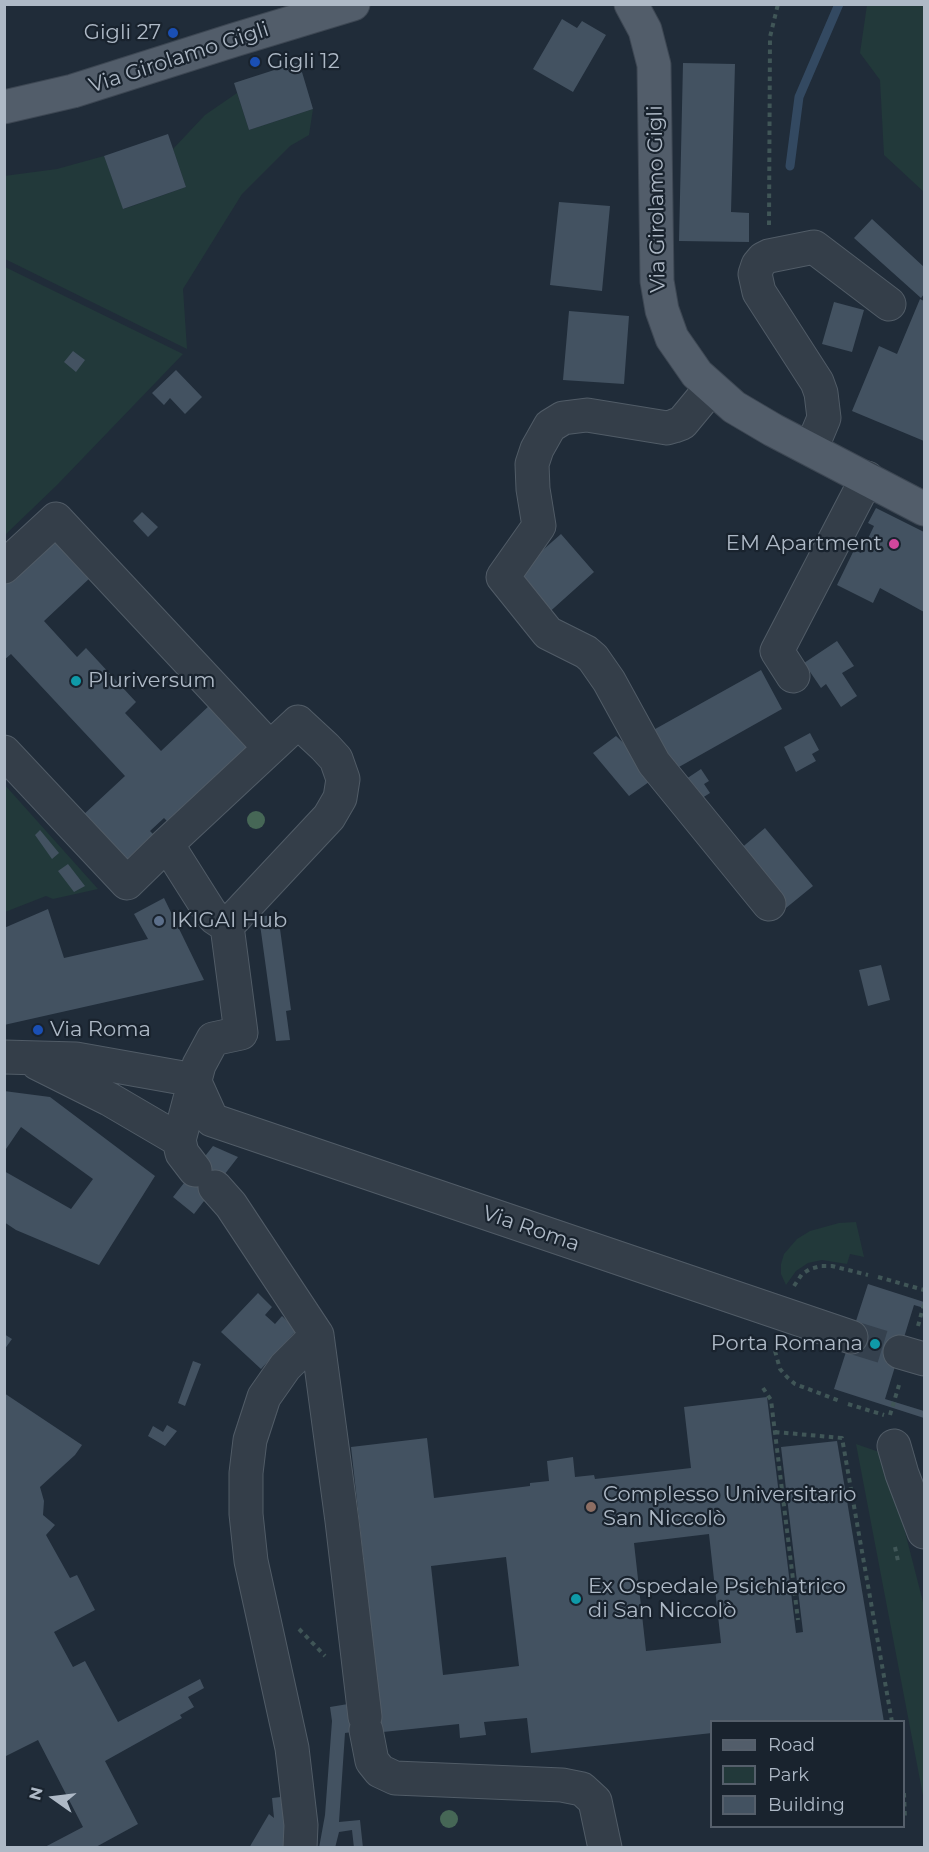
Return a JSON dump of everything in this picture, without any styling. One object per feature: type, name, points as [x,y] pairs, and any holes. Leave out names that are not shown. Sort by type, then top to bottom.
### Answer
[{"type":"main road","name":"Via Girolamo Gigli","points":[[4,108],[73,91],[353,4]]},
{"type":"main road","name":"Via Girolamo Gigli","points":[[631,4],[645,30],[654,65],[657,280],[666,323],[680,351],[711,388],[749,416],[924,509]]},
{"type":"street","points":[[811,448],[824,418],[821,393],[817,382],[759,292],[755,274],[763,259],[814,247],[889,304]]},
{"type":"street","points":[[711,388],[682,423],[667,428],[587,415],[563,418],[550,426],[537,449],[532,464],[533,489],[539,526],[503,577],[548,633],[569,645],[578,647],[593,658],[609,681],[654,763],[770,904]]},
{"type":"street","points":[[793,676],[777,651],[867,478]]},
{"type":"street","points":[[4,567],[56,519],[270,748]]},
{"type":"street","points":[[4,752],[127,883],[298,722],[336,759],[343,779],[342,792],[329,817],[227,926]]},
{"type":"street","points":[[167,844],[210,912],[227,926],[241,1034],[213,1039],[203,1056],[194,1080],[178,1140],[182,1153],[231,1204],[317,1335],[344,1532],[364,1714],[372,1761],[380,1771],[395,1778],[569,1785],[582,1789],[595,1801],[605,1848]]},
{"type":"street","points":[[17,1058],[76,1059],[194,1080]]},
{"type":"street","points":[[17,1058],[110,1099],[178,1140]]},
{"type":"street","points":[[178,1140],[212,1120],[194,1080]]},
{"type":"street","name":"Via Roma","points":[[212,1120],[851,1337]]},
{"type":"street","points":[[300,1848],[301,1826],[292,1748],[251,1561],[246,1514],[246,1473],[250,1440],[264,1397],[285,1366],[317,1335]]},
{"type":"street","points":[[894,1446],[924,1532]]},
{"type":"path","points":[[769,256],[770,37],[778,4]]},
{"type":"path","points":[[792,1291],[802,1274],[820,1266],[832,1266],[868,1275]]},
{"type":"path","points":[[878,1277],[924,1290]]},
{"type":"path","points":[[775,1351],[780,1369],[795,1384],[840,1401]]},
{"type":"path","points":[[763,1388],[771,1400],[776,1432],[798,1620]]},
{"type":"path","points":[[776,1432],[842,1438],[892,1720]]},
{"type":"path","points":[[294,1623],[364,1714]]},
{"type":"green space","points":[[867,5],[924,5],[924,192],[884,155],[880,80],[860,53]]},
{"type":"green space","points":[[237,93],[249,130],[313,109],[309,135],[290,146],[242,194],[183,289],[187,349],[5,259],[4,176],[57,169],[104,156],[124,209],[186,187],[173,149],[205,115]]},
{"type":"green space","points":[[5,267],[183,354],[57,485],[5,535]]},
{"type":"green space","points":[[4,784],[98,889],[53,899],[46,896],[5,912]]},
{"type":"green space","points":[[856,1222],[864,1257],[850,1254],[847,1264],[822,1260],[808,1263],[796,1271],[786,1285],[781,1274],[781,1264],[784,1254],[797,1239],[810,1231],[839,1223]]},
{"type":"green space","points":[[856,1444],[885,1454],[924,1606],[924,1801]]},
{"type":"building","points":[[562,19],[577,28],[582,21],[606,35],[573,92],[533,69]]},
{"type":"building","points":[[299,62],[313,109],[249,130],[234,83]]},
{"type":"building","points":[[683,63],[735,64],[731,212],[749,213],[749,242],[679,241]]},
{"type":"building","points":[[168,134],[186,187],[123,209],[104,156]]},
{"type":"building","points":[[559,202],[610,206],[602,291],[550,285]]},
{"type":"building","points":[[872,219],[924,267],[924,294],[921,298],[854,238]]},
{"type":"building","points":[[920,299],[924,301],[924,441],[852,411],[879,346],[897,354]]},
{"type":"building","points":[[834,302],[864,310],[852,352],[822,344]]},
{"type":"building","points":[[569,311],[629,316],[624,384],[563,380]]},
{"type":"building","points":[[73,351],[85,360],[76,372],[64,362]]},
{"type":"building","points":[[176,370],[202,397],[185,414],[170,398],[164,405],[152,393]]},
{"type":"building","points":[[876,508],[924,532],[924,612],[880,588],[873,603],[837,585],[854,550],[861,553],[874,526],[868,523]]},
{"type":"building","points":[[142,512],[158,527],[148,537],[133,521]]},
{"type":"building","points":[[561,534],[594,572],[545,616],[511,578]]},
{"type":"building","name":"Pluriversum","points":[[54,537],[91,577],[44,621],[77,657],[86,648],[136,702],[125,713],[161,751],[211,704],[249,745],[167,821],[164,818],[150,831],[153,834],[124,862],[82,816],[125,776],[11,654],[4,660],[4,584]]},
{"type":"building","points":[[837,641],[854,666],[842,673],[857,696],[841,707],[826,684],[821,688],[804,663]]},
{"type":"building","points":[[761,670],[782,709],[670,772],[648,733]]},
{"type":"building","points":[[810,733],[819,750],[812,754],[816,761],[796,772],[784,747]]},
{"type":"building","points":[[616,736],[630,749],[649,782],[629,796],[593,753]]},
{"type":"building","points":[[701,769],[709,781],[704,784],[710,793],[699,800],[686,779]]},
{"type":"building","points":[[765,828],[813,886],[786,908],[739,850]]},
{"type":"building","points":[[40,830],[59,853],[52,859],[35,835]]},
{"type":"building","points":[[68,864],[85,886],[74,892],[58,871]]},
{"type":"building","points":[[164,898],[204,980],[4,1025],[4,928],[48,909],[64,958],[148,939],[134,914]]},
{"type":"building","points":[[278,914],[291,1010],[286,1011],[290,1040],[276,1041],[259,917]]},
{"type":"building","points":[[881,965],[890,1000],[868,1006],[859,970]]},
{"type":"building","points":[[4,1091],[50,1097],[155,1176],[99,1265],[16,1230],[4,1222],[4,1171],[71,1209],[93,1179],[21,1127],[4,1152]]},
{"type":"building","points":[[213,1146],[238,1157],[194,1214],[173,1197]]},
{"type":"building","name":"Porta Romana","points":[[868,1284],[924,1302],[924,1308],[914,1305],[885,1399],[924,1411],[924,1418],[834,1389]]},
{"type":"building","points":[[258,1293],[272,1307],[265,1315],[275,1324],[282,1316],[297,1330],[261,1369],[221,1332]]},
{"type":"building","points":[[4,1334],[12,1339],[4,1350]]},
{"type":"building","points":[[193,1361],[201,1364],[185,1406],[178,1403]]},
{"type":"building","points":[[4,1393],[82,1445],[75,1455],[40,1487],[44,1501],[43,1515],[55,1525],[46,1535],[70,1578],[77,1575],[95,1610],[54,1632],[73,1667],[85,1661],[118,1722],[200,1679],[204,1688],[188,1697],[194,1707],[180,1715],[182,1718],[105,1761],[138,1824],[94,1848],[43,1848],[83,1827],[38,1740],[4,1757]]},
{"type":"building","name":"Ex Ospedale Psichiatrico di San Niccolò","points":[[767,1397],[796,1633],[803,1632],[781,1447],[837,1441],[884,1720],[710,1720],[710,1733],[531,1753],[527,1718],[484,1722],[486,1735],[460,1738],[459,1724],[383,1732],[382,1728],[345,1733],[339,1822],[360,1820],[363,1848],[354,1848],[352,1830],[339,1832],[335,1848],[319,1848],[325,1815],[332,1721],[330,1707],[348,1704],[381,1715],[351,1447],[427,1438],[434,1498],[530,1486],[530,1483],[549,1481],[547,1461],[573,1457],[575,1477],[594,1475],[595,1479],[691,1468],[684,1407]],"holes":[[[709,1534],[721,1643],[646,1651],[634,1543]],[[506,1557],[519,1666],[443,1675],[431,1566]]]},
{"type":"building","points":[[167,1425],[177,1431],[165,1446],[148,1436],[153,1426],[163,1432]]},
{"type":"building","points":[[290,1796],[290,1848],[249,1848],[269,1814],[274,1818],[272,1798]]},
{"type":"waterway","points":[[790,166],[799,97],[839,4]]},
{"type":"tunnel","points":[[851,1337],[900,1352]]},
{"type":"place","name":"Gigli 27","points":[[173,33]]},
{"type":"place","name":"Gigli 12","points":[[255,62]]},
{"type":"place","name":"EM Apartment","points":[[894,544]]},
{"type":"place","name":"Pluriversum","points":[[76,681]]},
{"type":"place","name":"IKIGAI Hub","points":[[159,921]]},
{"type":"place","name":"Via Roma","points":[[38,1030]]},
{"type":"place","name":"Porta Romana","points":[[875,1344]]},
{"type":"place","name":"Complesso Universitario San Niccolò","points":[[591,1507]]},
{"type":"place","name":"Ex Ospedale Psichiatrico di San Niccolò","points":[[576,1599]]}]
